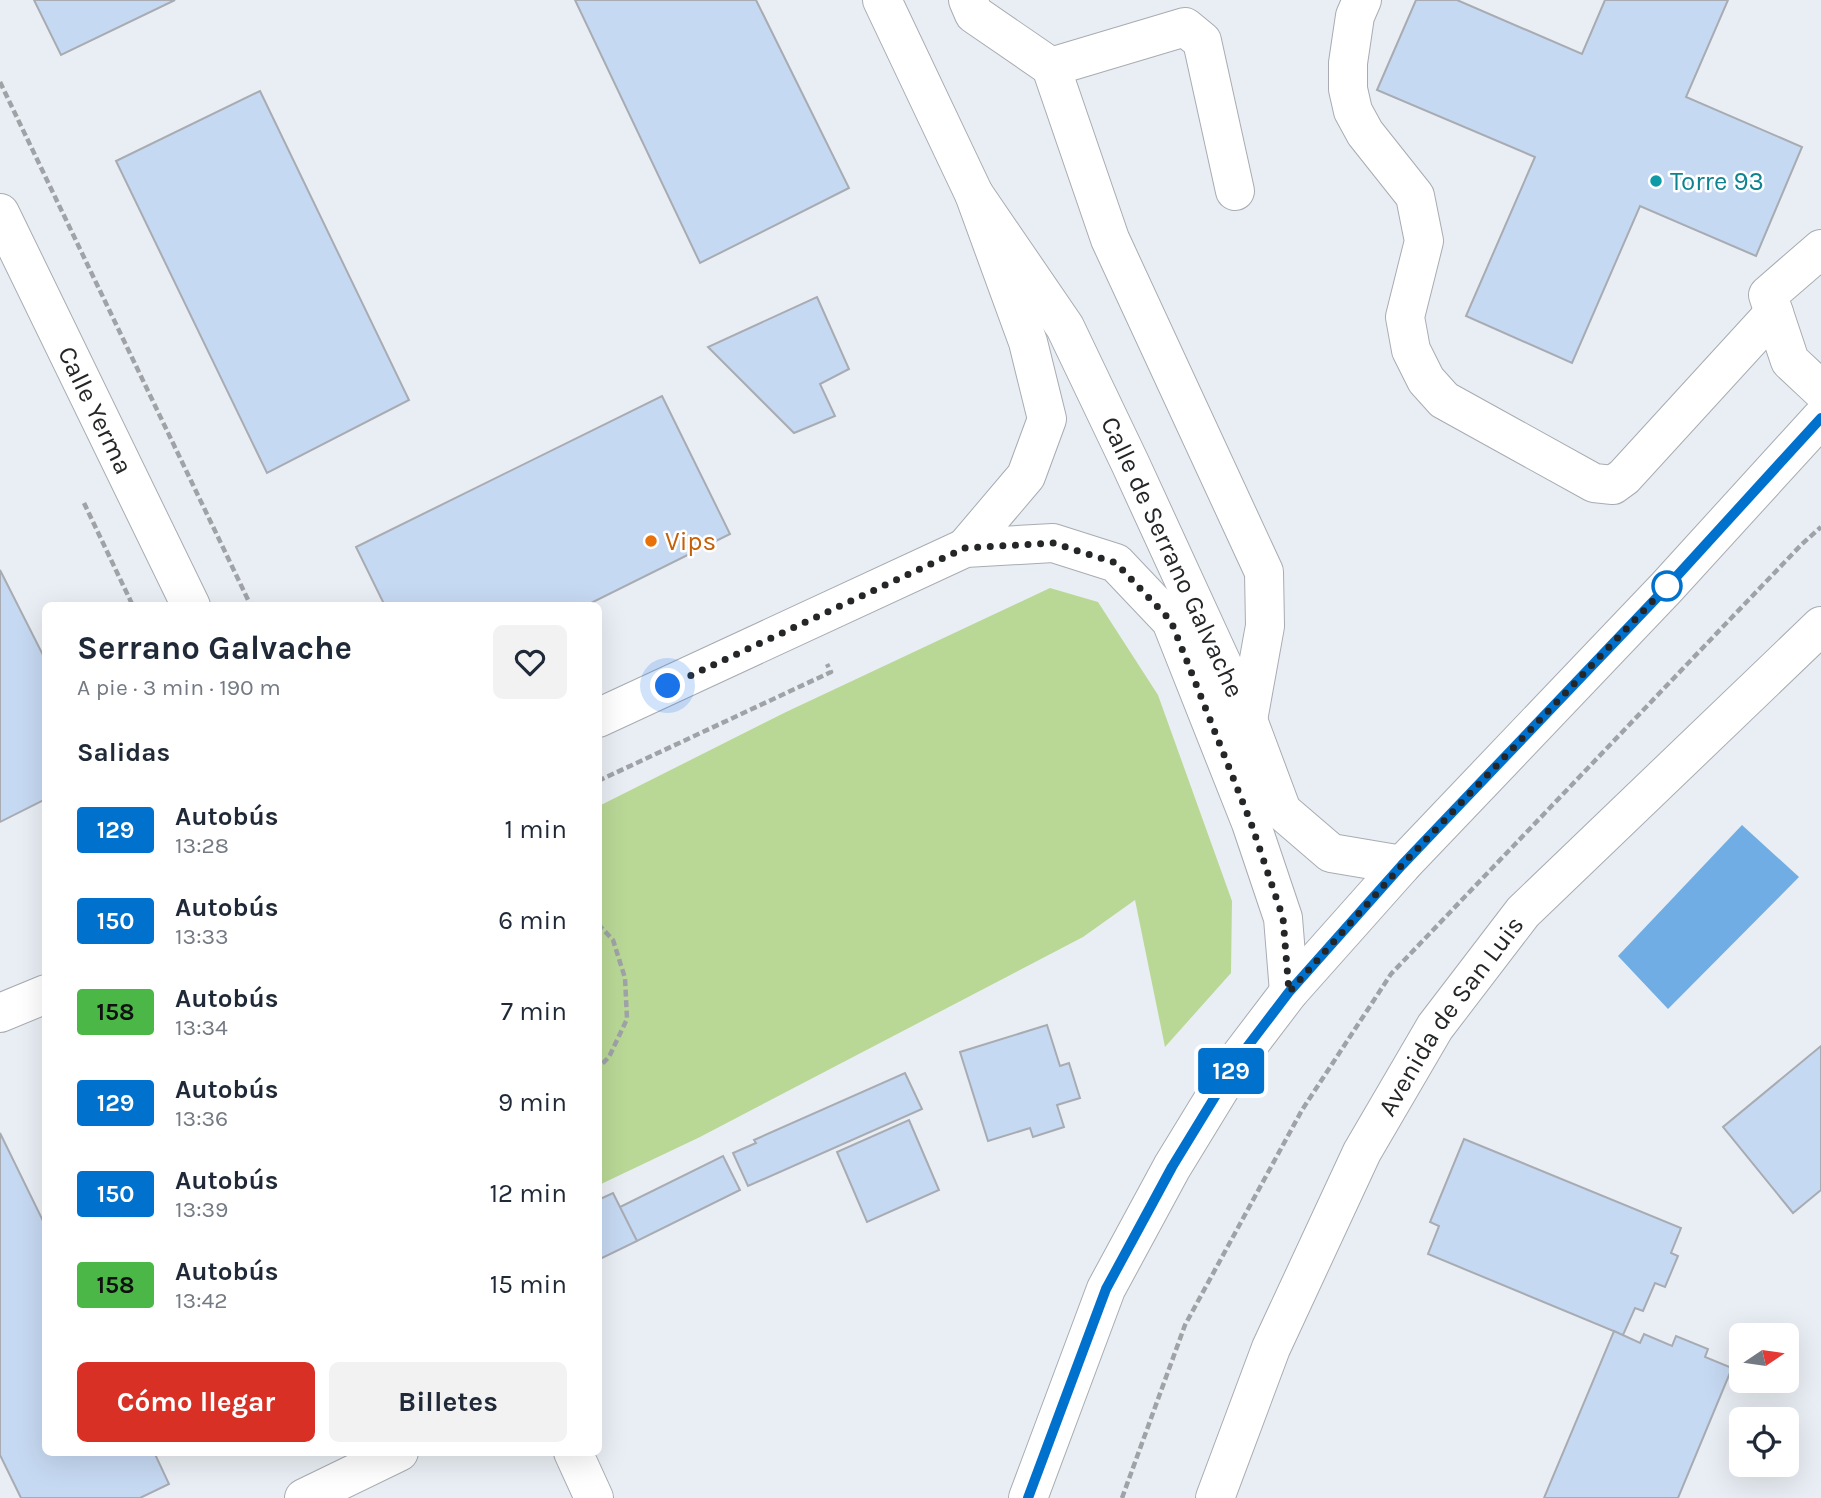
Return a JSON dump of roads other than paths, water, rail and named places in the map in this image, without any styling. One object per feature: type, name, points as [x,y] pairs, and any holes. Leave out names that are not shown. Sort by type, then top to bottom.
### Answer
[{"type":"street","name":"Calle de Serrano Galvache","points":[[882,0],[975,194],[1028,342],[1046,419],[1026,476],[965,548]]},
{"type":"street","points":[[968,0],[974,15],[1051,66],[1110,239],[1264,572],[1265,626],[1248,720]]},
{"type":"street","points":[[1362,0],[1355,16],[1348,63],[1348,89],[1353,111],[1365,133],[1415,195],[1424,241],[1405,317],[1411,350],[1426,380],[1444,400],[1594,484],[1613,485],[1624,477],[1774,313]]},
{"type":"street","points":[[1051,66],[1185,27],[1202,41],[1235,191]]},
{"type":"street","name":"Calle de Serrano Galvache","points":[[975,194],[1065,327],[1248,720],[1282,811],[1331,853],[1402,865]]},
{"type":"street","name":"Calle Yerma","points":[[0,213],[189,602]]},
{"type":"street","points":[[1821,249],[1768,295],[1790,361],[1821,390]]},
{"type":"street","points":[[1028,1498],[1106,1289],[1178,1156],[1238,1059],[1289,992],[1402,865],[1666,588],[1821,418]]},
{"type":"street","name":"Calle de Serrano Galvache","points":[[965,548],[1053,543],[1116,563],[1171,621],[1251,823],[1283,918],[1289,992]]},
{"type":"street","points":[[602,717],[965,548]]},
{"type":"street","name":"Avenida de San Luis","points":[[1216,1498],[1271,1348],[1362,1152],[1435,1027],[1523,912],[1821,626]]},
{"type":"street","points":[[0,1013],[42,995]]},
{"type":"street","points":[[304,1498],[391,1456]]},
{"type":"street","points":[[575,1456],[594,1498]]},
{"type":"water","points":[[1742,825],[1799,877],[1668,1009],[1618,956]]},
{"type":"place","name":"Torre 93","points":[[1656,181]]},
{"type":"place","name":"Vips","points":[[651,541]]}]
